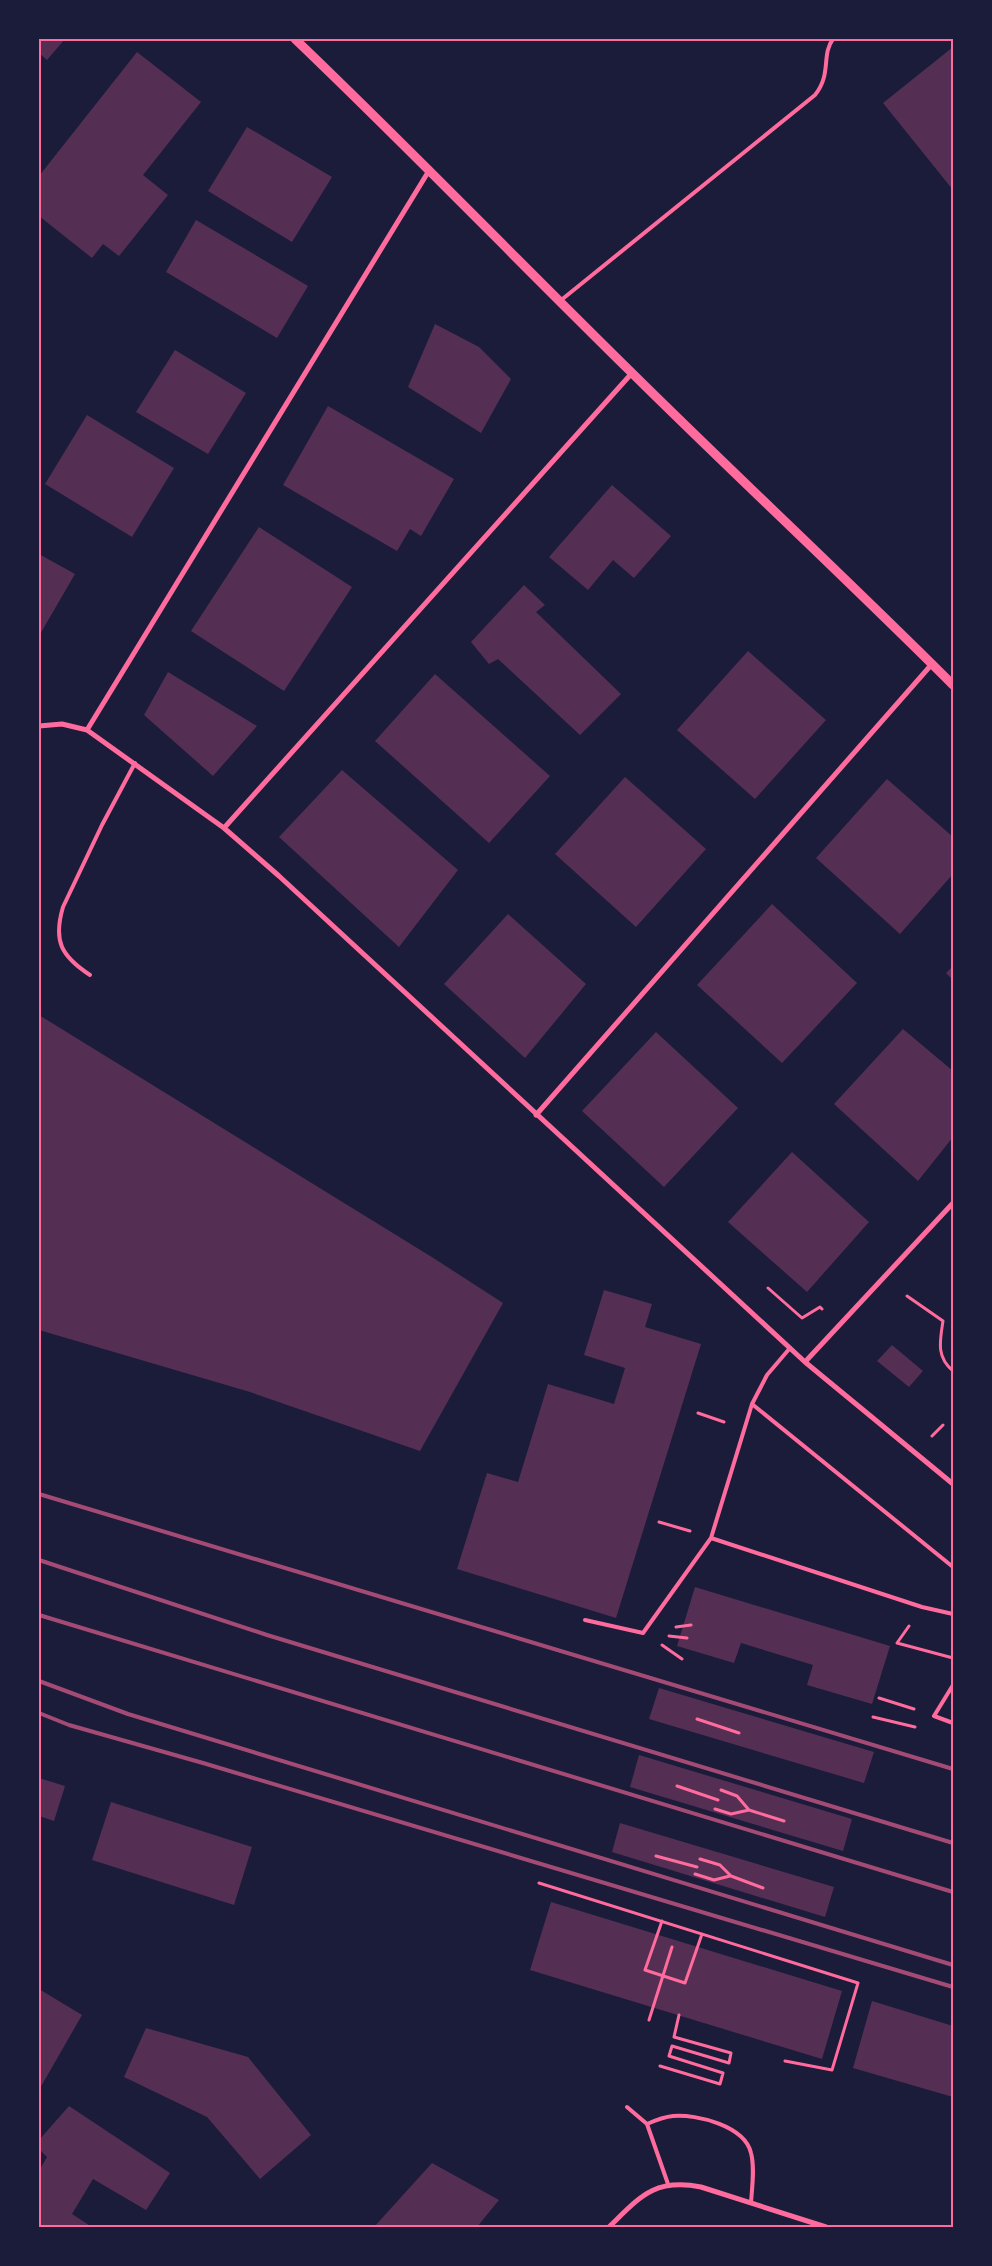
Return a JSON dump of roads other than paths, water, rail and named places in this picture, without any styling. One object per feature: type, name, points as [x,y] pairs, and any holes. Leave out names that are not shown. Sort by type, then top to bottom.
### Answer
[{"type":"street","points":[[295,39],[430,169],[632,373],[953,684]]},
{"type":"street","points":[[87,730],[430,169]]},
{"type":"street","points":[[224,828],[632,373]]},
{"type":"street","points":[[536,1115],[932,664]]},
{"type":"street","points":[[39,726],[62,724],[87,730],[224,828],[273,870],[747,1310],[805,1362],[953,1484]]},
{"type":"street","points":[[805,1362],[953,1203]]},
{"type":"street","points":[[609,2227],[642,2196],[655,2188],[668,2184],[701,2187],[826,2227]]},
{"type":"lane","points":[[560,301],[816,95],[822,87],[826,74],[827,53],[833,39]]},
{"type":"lane","points":[[90,975],[75,965],[62,948],[58,938],[60,918],[102,826],[135,763]]},
{"type":"lane","points":[[585,1620],[643,1633],[711,1538],[752,1404],[767,1376],[790,1348]]},
{"type":"lane","points":[[752,1404],[953,1567]]},
{"type":"lane","points":[[711,1538],[922,1607],[953,1614]]},
{"type":"lane","points":[[953,1685],[934,1716],[953,1723]]},
{"type":"lane","points":[[627,2107],[647,2124],[668,2184]]},
{"type":"lane","points":[[647,2124],[660,2118],[675,2116],[723,2125],[736,2132],[746,2140],[751,2153],[751,2203]]},
{"type":"railway","points":[[39,1494],[953,1769]]},
{"type":"railway","points":[[39,1560],[267,1635],[953,1843]]},
{"type":"railway","points":[[39,1615],[953,1892]]},
{"type":"railway","points":[[39,1681],[128,1714],[953,1965]]},
{"type":"railway","points":[[39,1713],[69,1725],[203,1763],[953,1987]]}]
